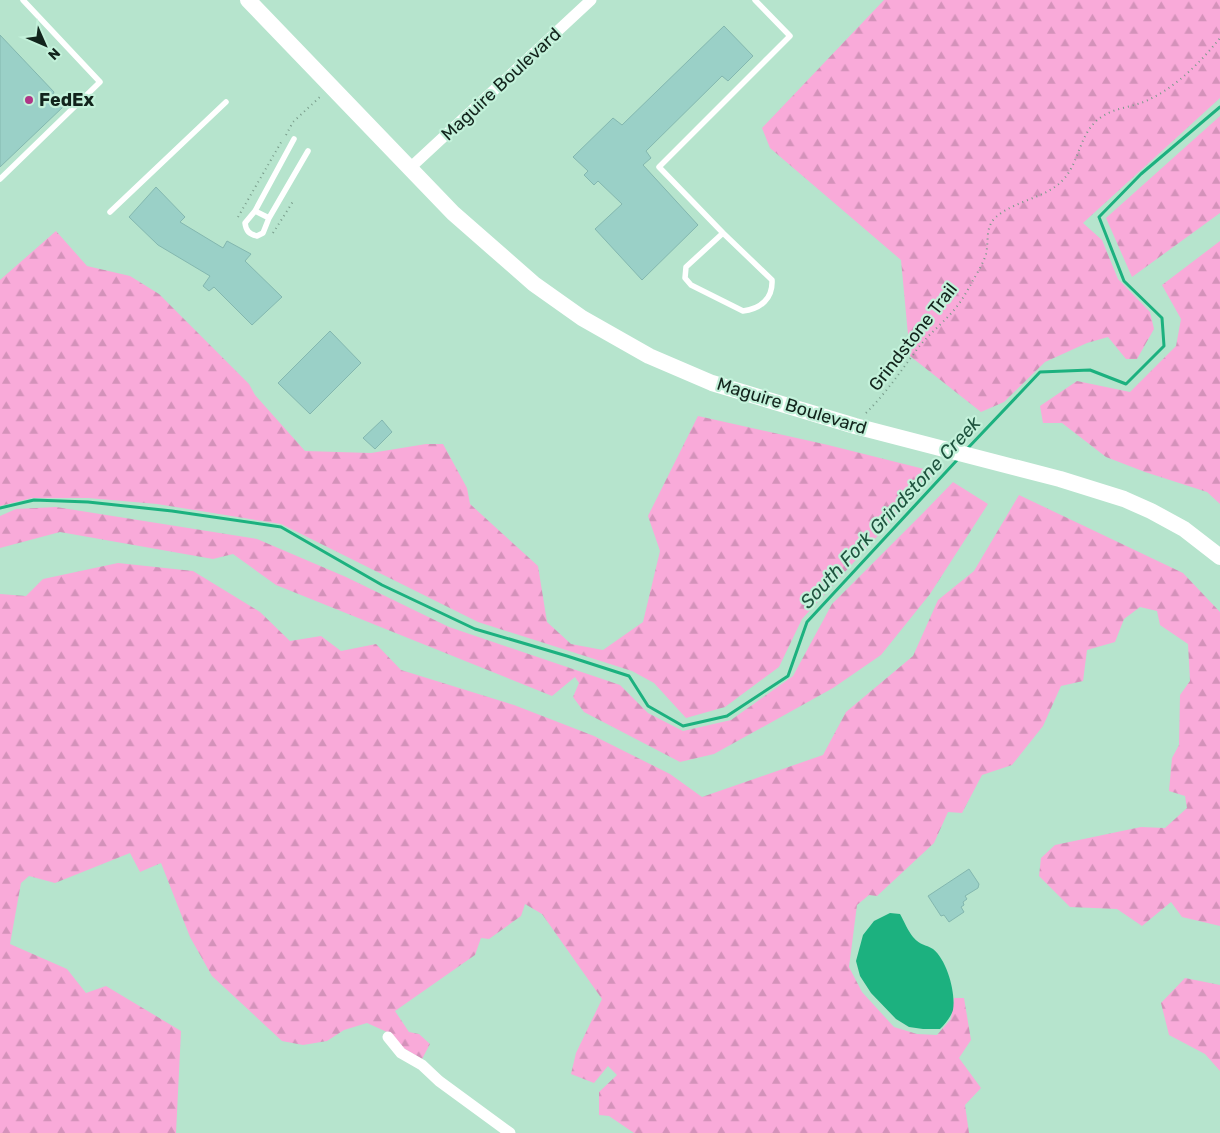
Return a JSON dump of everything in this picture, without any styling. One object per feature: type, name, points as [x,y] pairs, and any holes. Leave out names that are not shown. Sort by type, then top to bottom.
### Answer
[{"type":"street","name":"Maguire Boulevard","points":[[248,0],[459,218],[534,284],[582,318],[649,356],[683,372],[736,391],[900,438],[1060,480],[1124,500],[1151,511],[1184,529],[1220,556]]},
{"type":"street","name":"Maguire Boulevard","points":[[410,168],[591,0]]},
{"type":"street","points":[[388,1037],[401,1052],[422,1065],[439,1081],[510,1133]]},
{"type":"lane","points":[[0,179],[100,82],[23,0]]},
{"type":"lane","points":[[723,233],[686,268],[685,278],[691,285],[743,310],[759,307],[773,290],[772,280],[658,167],[790,36],[755,0]]},
{"type":"lane","points":[[110,212],[226,102]]},
{"type":"lane","points":[[294,139],[255,211],[245,223],[246,230],[250,234],[256,236],[263,233],[269,218],[308,151]]},
{"type":"lane","points":[[255,211],[269,218]]},
{"type":"path","name":"Grindstone Trail","points":[[866,414],[884,396],[923,343],[955,309],[983,261],[989,226],[994,219],[1011,207],[1062,182],[1077,158],[1087,131],[1094,123],[1103,115],[1144,102],[1163,92],[1185,75],[1220,38]]},
{"type":"green space","points":[[884,0],[1220,0],[1220,98],[1083,223],[1102,240],[1118,279],[1150,312],[1154,329],[1137,359],[1126,359],[1108,337],[1087,343],[1045,362],[1004,402],[981,412],[910,356],[901,260],[770,148],[762,128]]},
{"type":"green space","points":[[1220,116],[1220,213],[1132,277],[1106,218]]},
{"type":"green space","points":[[56,231],[87,266],[130,276],[159,294],[249,384],[255,395],[305,451],[371,453],[426,444],[443,444],[467,488],[470,504],[538,566],[547,622],[571,644],[603,650],[643,622],[660,551],[648,516],[698,416],[828,445],[936,472],[802,619],[779,667],[725,707],[686,718],[654,683],[632,671],[478,622],[281,524],[157,504],[88,498],[32,498],[0,506],[0,280]]},
{"type":"green space","points":[[1220,241],[1220,504],[1207,492],[1106,457],[1062,423],[1043,423],[1040,406],[1077,381],[1130,392],[1176,346],[1181,319],[1162,285]]},
{"type":"green space","points":[[953,482],[988,504],[930,594],[881,655],[833,688],[714,754],[680,762],[584,712],[573,697],[579,683],[575,677],[552,696],[276,585],[233,554],[213,559],[60,532],[0,548],[0,516],[16,509],[56,507],[257,539],[346,577],[449,627],[620,685],[648,713],[683,731],[731,720],[793,676],[832,604]]},
{"type":"green space","points":[[1019,495],[1183,573],[1220,612],[1220,926],[1182,917],[1171,902],[1142,926],[1117,909],[1070,907],[1039,876],[1041,858],[1055,845],[1141,827],[1165,828],[1187,808],[1185,796],[1169,791],[1172,758],[1179,745],[1180,695],[1190,681],[1188,644],[1160,625],[1157,611],[1140,607],[1124,619],[1115,642],[1087,650],[1083,681],[1061,686],[1043,726],[1012,765],[982,775],[962,813],[948,812],[934,843],[877,896],[869,895],[857,905],[849,967],[862,992],[894,1027],[917,1034],[937,1035],[951,1019],[954,998],[964,998],[971,1040],[959,1058],[981,1088],[965,1105],[969,1133],[634,1133],[609,1116],[599,1115],[599,1092],[617,1075],[608,1066],[594,1083],[571,1074],[576,1053],[602,999],[542,914],[525,904],[521,916],[489,939],[481,938],[475,955],[395,1011],[409,1032],[419,1034],[430,1044],[422,1059],[400,1046],[387,1032],[367,1023],[344,1030],[327,1041],[303,1045],[282,1041],[212,976],[190,937],[161,863],[140,872],[130,853],[55,883],[29,876],[21,883],[10,944],[67,969],[86,993],[106,986],[181,1031],[176,1133],[0,1133],[0,594],[26,596],[43,579],[118,563],[193,571],[260,612],[290,641],[321,636],[341,651],[376,644],[401,670],[514,705],[594,736],[670,774],[702,797],[823,755],[846,712],[913,656],[938,600],[974,571]]},
{"type":"green space","points":[[1185,978],[1220,985],[1220,1071],[1205,1054],[1169,1035],[1161,1003]]},
{"type":"shaded area","points":[[890,913],[900,914],[913,937],[933,949],[946,969],[952,986],[954,1003],[949,1018],[940,1029],[909,1027],[896,1019],[871,993],[860,976],[856,961],[863,935],[874,921]]},
{"type":"building","points":[[724,26],[753,56],[728,81],[722,76],[646,151],[651,158],[643,165],[698,225],[642,280],[595,229],[622,204],[598,181],[594,185],[584,175],[588,171],[573,157],[613,118],[622,125]]},
{"type":"building","name":"FedEx","points":[[0,35],[54,92],[53,94],[64,106],[0,167]]},
{"type":"building","points":[[156,187],[185,217],[180,222],[223,248],[227,241],[251,254],[245,261],[282,297],[252,325],[214,287],[209,291],[203,286],[210,276],[158,245],[129,217]]},
{"type":"building","points":[[330,331],[361,363],[310,414],[278,383]]},
{"type":"building","points":[[382,420],[392,432],[375,449],[363,438]]},
{"type":"building","points":[[969,869],[979,884],[978,888],[965,896],[967,899],[961,907],[964,912],[949,922],[944,915],[941,916],[928,896]]},
{"type":"waterway","name":"South Fork Grindstone Creek","points":[[967,449],[1040,372],[1090,370],[1126,384],[1164,346],[1162,318],[1124,281],[1099,217],[1141,174],[1220,107]]},
{"type":"waterway","name":"South Fork Grindstone Creek","points":[[0,508],[34,500],[88,502],[172,511],[281,527],[382,585],[475,629],[629,676],[648,706],[683,726],[727,716],[788,676],[807,622],[958,459]]},
{"type":"place","name":"FedEx","points":[[29,100]]}]
